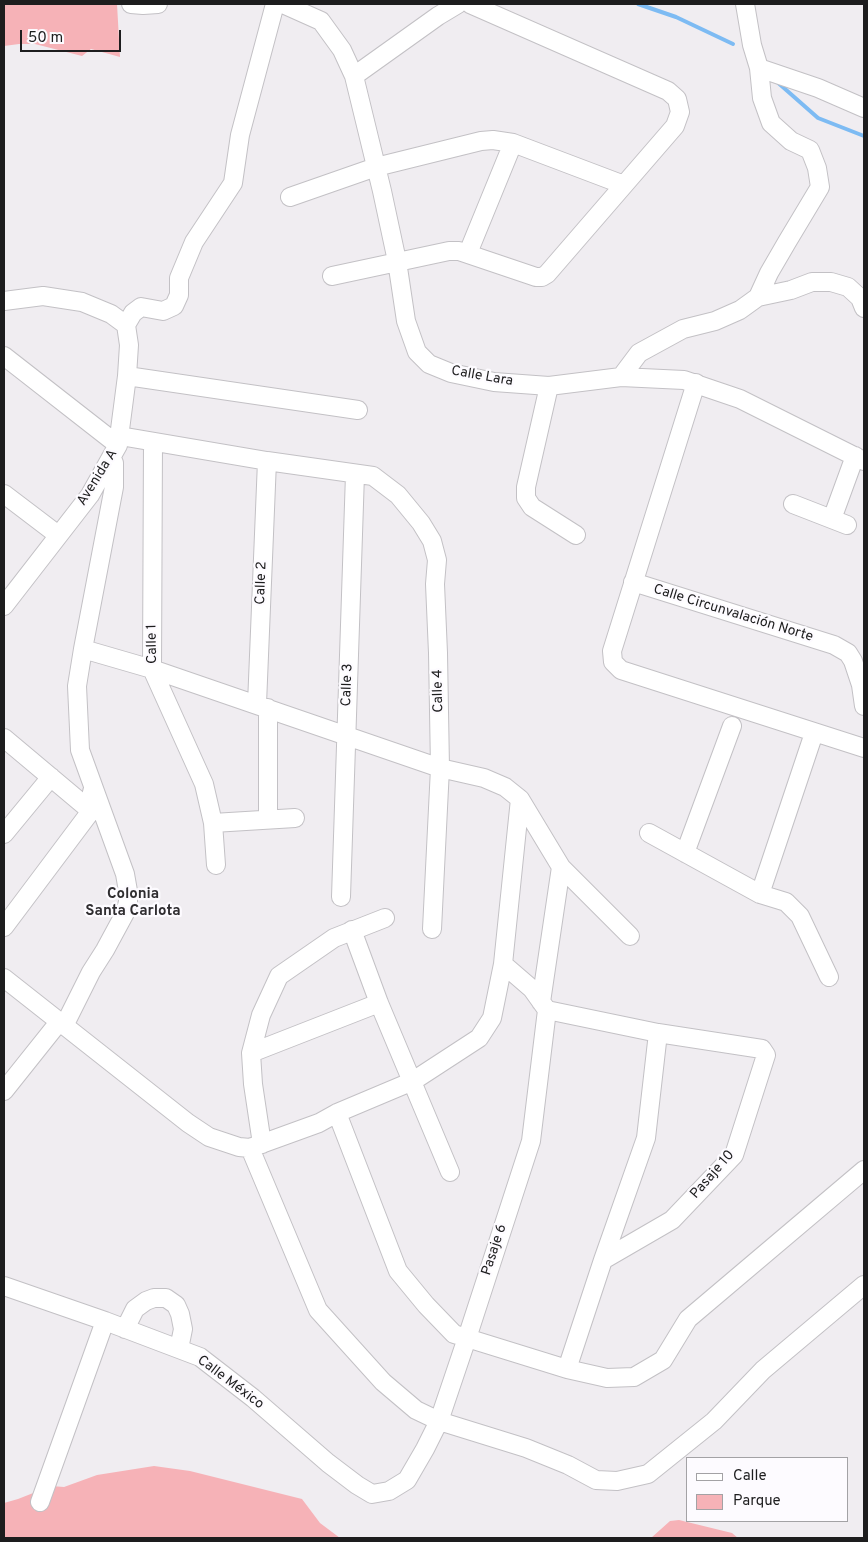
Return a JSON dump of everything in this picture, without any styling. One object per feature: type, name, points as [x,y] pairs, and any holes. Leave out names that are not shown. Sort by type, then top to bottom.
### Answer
[{"type":"street","points":[[131,4],[158,4]]},
{"type":"street","points":[[4,300],[43,296],[82,302],[111,314],[126,325],[133,313],[141,307],[163,311],[174,306],[179,295],[179,278],[194,242],[233,183],[240,135],[275,4]]},
{"type":"street","points":[[354,76],[438,16],[458,4]]},
{"type":"street","points":[[332,276],[449,251],[468,253],[536,277],[542,277],[547,274],[676,126],[680,112],[677,99],[668,91],[470,4]]},
{"type":"street","points":[[746,4],[752,45],[759,68],[762,98],[771,123],[791,141],[810,150],[817,168],[820,187],[774,265],[758,298]]},
{"type":"street","name":"Calle Lara","points":[[295,6],[320,21],[342,50],[354,76],[397,261],[406,321],[417,352],[429,364],[451,373],[494,382],[549,386],[621,377],[684,380],[740,399],[859,458]]},
{"type":"street","points":[[759,68],[818,88],[864,108]]},
{"type":"street","points":[[290,196],[376,167],[481,141],[492,140],[513,143],[624,185]]},
{"type":"street","points":[[468,253],[513,143]]},
{"type":"street","points":[[621,377],[640,352],[683,329],[715,320],[740,310],[758,298],[791,290],[812,282],[831,282],[848,287],[860,298],[864,308]]},
{"type":"street","name":"Avenida A","points":[[4,606],[90,495],[117,446],[127,376],[129,345],[126,325]]},
{"type":"street","points":[[4,356],[117,446],[153,442],[355,474]]},
{"type":"street","points":[[127,376],[358,410]]},
{"type":"street","points":[[696,383],[612,651],[613,662],[621,670],[864,748]]},
{"type":"street","points":[[549,386],[526,487],[526,498],[532,508],[576,535]]},
{"type":"street","name":"Calle 1","points":[[153,442],[152,668],[204,784],[213,823],[216,864]]},
{"type":"street","points":[[4,1091],[62,1024],[125,913],[128,902],[125,874],[80,750],[77,686],[114,487],[114,463],[117,446]]},
{"type":"street","points":[[793,504],[839,522],[859,458]]},
{"type":"street","name":"Calle 2","points":[[267,461],[263,706],[268,819]]},
{"type":"street","name":"Calle 4","points":[[355,474],[373,476],[398,495],[421,523],[432,541],[437,560],[435,584],[440,768],[432,929]]},
{"type":"street","name":"Calle 3","points":[[341,897],[355,474]]},
{"type":"street","points":[[4,494],[58,535]]},
{"type":"street","name":"Calle Circunvalación Norte","points":[[633,582],[834,646],[848,653],[863,684]]},
{"type":"street","points":[[83,649],[152,668],[440,768],[484,778],[505,787],[520,799],[561,867],[630,936]]},
{"type":"street","points":[[863,684],[864,706]]},
{"type":"street","points":[[685,853],[732,726]]},
{"type":"street","points":[[760,894],[814,733]]},
{"type":"street","points":[[4,738],[91,811]]},
{"type":"street","points":[[4,834],[51,777]]},
{"type":"street","points":[[4,927],[91,811],[93,799],[91,782]]},
{"type":"street","points":[[4,978],[188,1123],[209,1137],[239,1147],[256,1146],[319,1123],[337,1113],[413,1081],[479,1038],[492,1018],[503,964],[520,799]]},
{"type":"street","points":[[213,823],[295,818]]},
{"type":"street","points":[[649,833],[760,894],[786,902],[794,908],[800,916],[829,977]]},
{"type":"street","name":"Pasaje 6","points":[[407,1480],[439,1421],[531,1141],[544,1006],[561,867]]},
{"type":"street","points":[[385,918],[334,938],[279,976],[260,1014],[251,1053],[256,1146],[318,1310],[383,1382],[416,1410],[439,1421],[526,1448],[568,1465],[596,1480],[616,1481],[648,1474],[714,1421],[763,1370],[864,1285]]},
{"type":"street","points":[[352,930],[379,1003],[450,1172]]},
{"type":"street","points":[[503,964],[532,989],[544,1006],[658,1033],[646,1138],[567,1369]]},
{"type":"street","points":[[251,1053],[379,1003]]},
{"type":"street","name":"Pasaje 10","points":[[603,1260],[672,1220],[734,1155],[766,1058],[762,1049],[658,1033]]},
{"type":"street","points":[[337,1113],[398,1271],[426,1305],[454,1334],[567,1369],[607,1378],[634,1377],[663,1360],[688,1319],[864,1170]]},
{"type":"street","name":"Calle México","points":[[4,1286],[200,1357],[253,1398],[328,1463],[372,1494],[389,1491],[407,1480]]},
{"type":"street","points":[[125,1329],[135,1309],[154,1298],[166,1298],[176,1305],[180,1314],[183,1329],[179,1349]]},
{"type":"street","points":[[40,1502],[105,1321]]},
{"type":"green space","points":[[4,4],[117,4],[120,57],[91,49],[82,56],[35,44],[4,46]]},
{"type":"green space","points":[[154,1466],[190,1471],[302,1499],[320,1523],[340,1538],[4,1538],[4,1503],[51,1486],[64,1487],[97,1475]]},
{"type":"green space","points":[[679,1520],[732,1533],[738,1538],[651,1538],[670,1521]]},
{"type":"waterway","points":[[638,4],[676,17],[733,44]]},
{"type":"waterway","points":[[776,81],[818,118],[864,136]]},
{"type":"district","name":"Colonia Santa Carlota","points":[[133,904]]}]
